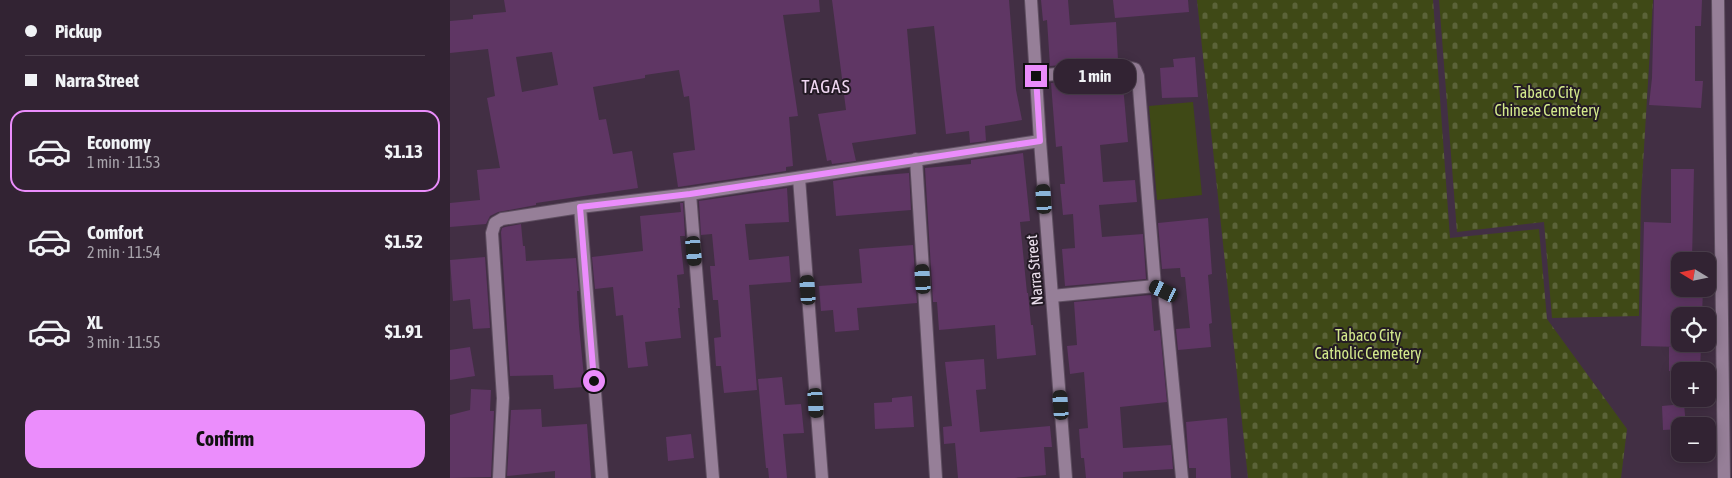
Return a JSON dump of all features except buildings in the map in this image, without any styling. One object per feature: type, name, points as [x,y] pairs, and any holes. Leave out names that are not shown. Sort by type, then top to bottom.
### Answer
[{"type":"street","name":"Narra Street","points":[[1031,0],[1066,478]]},
{"type":"street","points":[[1718,0],[1724,478]]},
{"type":"street","points":[[1036,76],[1127,67],[1135,69],[1138,76],[1154,286]]},
{"type":"street","points":[[499,478],[503,398],[492,233],[495,223],[502,219],[580,207],[690,194],[1040,141]]},
{"type":"street","points":[[916,159],[936,478]]},
{"type":"street","points":[[799,178],[822,478]]},
{"type":"street","points":[[690,194],[713,478]]},
{"type":"street","points":[[580,207],[602,478]]},
{"type":"street","points":[[1052,296],[1154,286],[1164,291],[1182,478]]},
{"type":"green space","name":"Tabaco City Catholic Cemetery","points":[[1197,0],[1433,0],[1450,238],[1539,229],[1547,319],[1627,429],[1621,478],[1248,478]]},
{"type":"green space","name":"Tabaco City Chinese Cemetery","points":[[1439,0],[1653,0],[1641,197],[1639,316],[1552,318],[1544,222],[1457,232]]},
{"type":"green space","points":[[1193,102],[1202,195],[1157,200],[1149,106]]},
{"type":"district","name":"TAGAS","points":[[826,86]]},
{"type":"route","points":[[594,381],[580,207],[690,194],[1040,141],[1036,76]]}]
